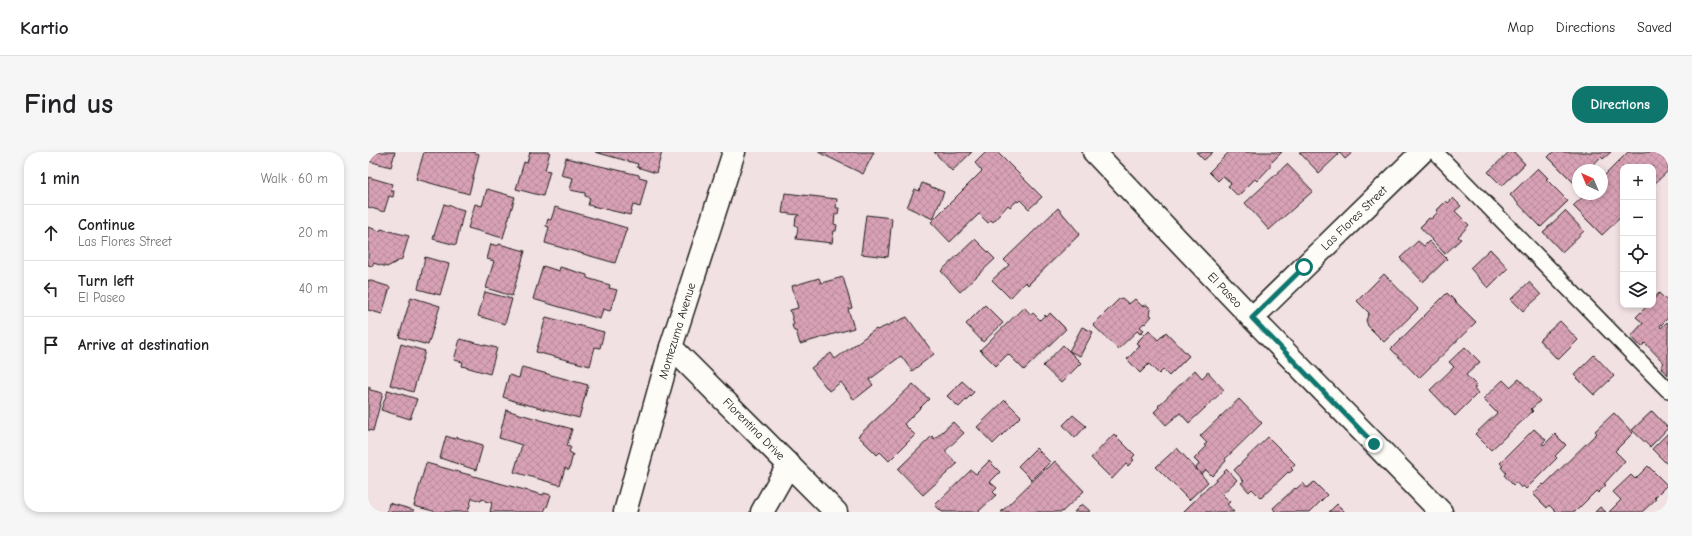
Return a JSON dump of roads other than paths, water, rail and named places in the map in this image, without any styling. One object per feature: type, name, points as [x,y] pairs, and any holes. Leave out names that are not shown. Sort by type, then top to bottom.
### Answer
[{"type":"street","name":"Montezuma Avenue","points":[[625,512],[671,347],[734,152]]},
{"type":"street","name":"El Paseo","points":[[1094,152],[1252,318],[1441,512]]},
{"type":"street","name":"Las Flores Street","points":[[1252,318],[1422,152]]},
{"type":"street","name":"Florentina Drive","points":[[671,347],[836,512]]},
{"type":"street","points":[[762,512],[789,464]]},
{"type":"lane","points":[[1435,152],[1668,390]]}]
